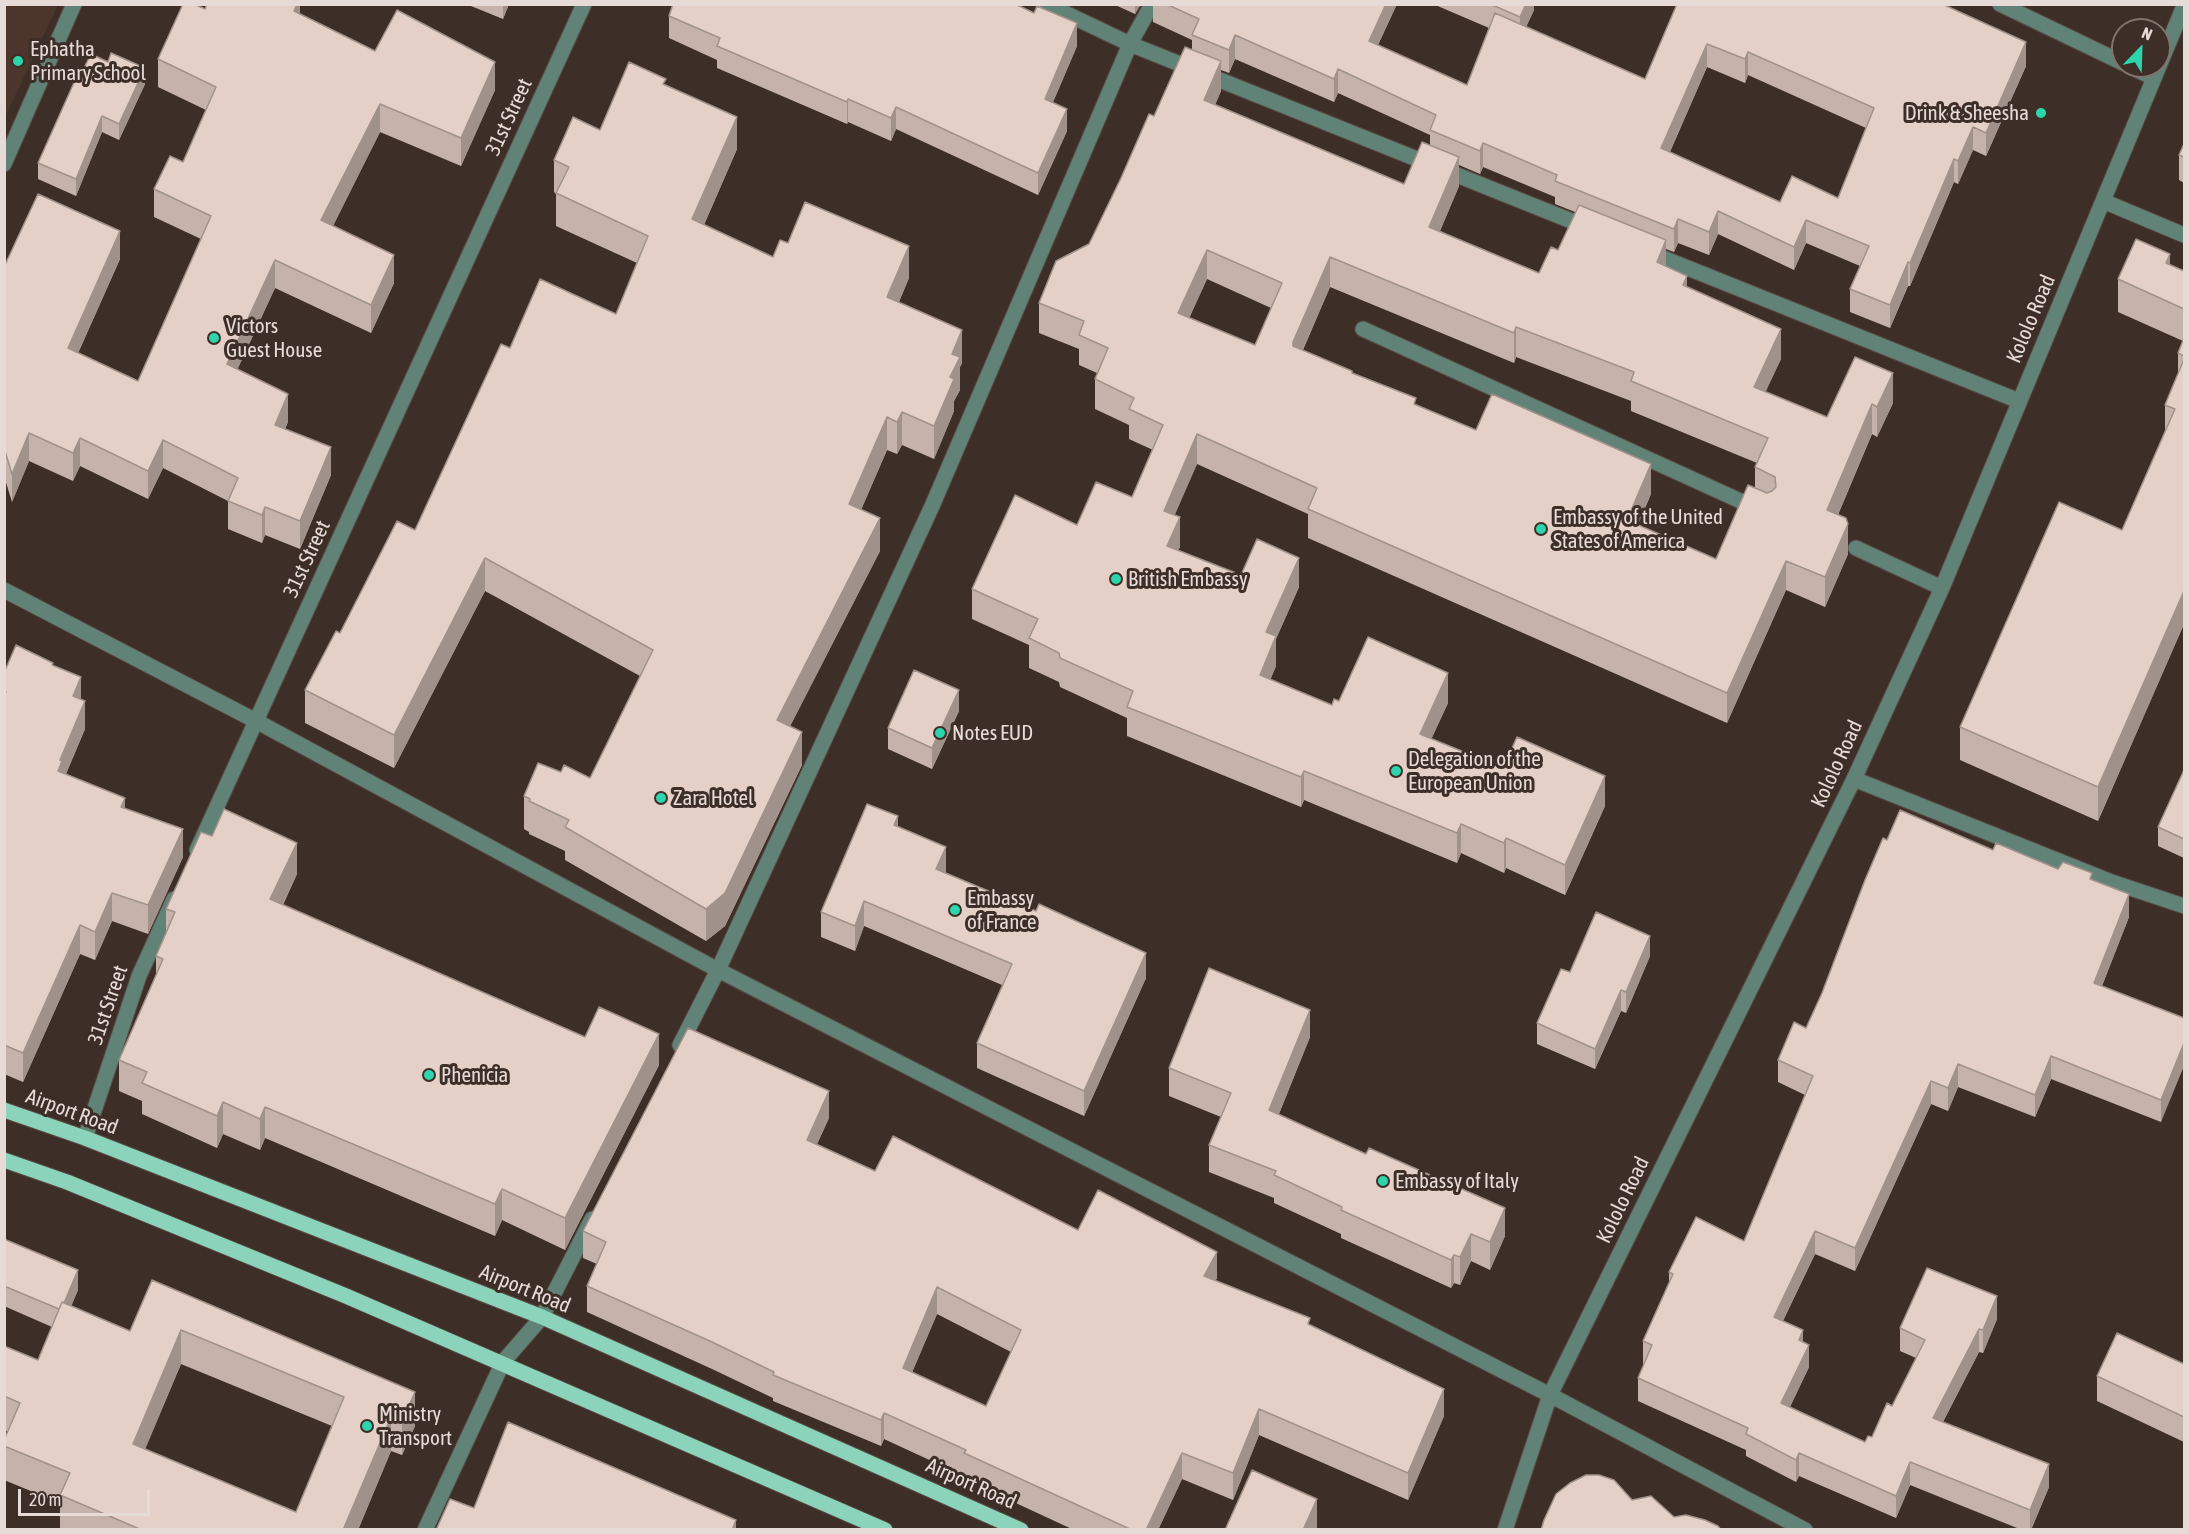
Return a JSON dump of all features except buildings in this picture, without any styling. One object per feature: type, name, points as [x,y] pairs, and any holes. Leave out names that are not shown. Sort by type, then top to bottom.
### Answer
[{"type":"main road","name":"Airport Road","points":[[4,1110],[85,1138],[542,1317],[1021,1530]]},
{"type":"main road","points":[[4,1160],[68,1182],[346,1296],[503,1362],[885,1530]]},
{"type":"street","points":[[4,164],[74,4]]},
{"type":"street","name":"31st Street","points":[[193,859],[584,4]]},
{"type":"street","points":[[1046,4],[1130,44],[1608,236]]},
{"type":"street","points":[[676,1054],[718,969],[933,504],[1130,44],[1152,4]]},
{"type":"street","points":[[2000,4],[2111,57]]},
{"type":"street","name":"Kololo Road","points":[[2171,37],[2184,6]]},
{"type":"street","name":"Kololo Road","points":[[1505,1530],[1550,1395],[1854,779],[1942,588],[2154,78]]},
{"type":"street","points":[[2103,201],[2184,236]]},
{"type":"street","points":[[1630,245],[2019,401]]},
{"type":"street","points":[[1362,329],[1767,513]]},
{"type":"street","points":[[1856,549],[1942,588]]},
{"type":"street","points":[[4,591],[256,721],[718,969],[1550,1395],[1805,1530]]},
{"type":"street","points":[[1854,779],[2109,881],[2184,906]]},
{"type":"street","name":"31st Street","points":[[85,1138],[139,976],[178,891]]},
{"type":"street","points":[[425,1530],[503,1362],[542,1317],[601,1201]]},
{"type":"shaded area","name":"Ephatha Primary School","points":[[4,5],[58,5],[5,117]]},
{"type":"place","name":"Ephatha Primary School","points":[[18,61]]},
{"type":"place","name":"Drink & Sheesha","points":[[2041,113]]},
{"type":"place","name":"Victors Guest House","points":[[214,338]]},
{"type":"place","name":"Embassy of the United States of America","points":[[1541,529]]},
{"type":"place","name":"British Embassy","points":[[1116,579]]},
{"type":"place","name":"Notes EUD","points":[[940,733]]},
{"type":"place","name":"Delegation of the European Union","points":[[1396,771]]},
{"type":"place","name":"Zara Hotel","points":[[661,798]]},
{"type":"place","name":"Embassy of France","points":[[955,910]]},
{"type":"place","name":"Phenicia","points":[[429,1075]]},
{"type":"place","name":"Embassy of Italy","points":[[1383,1181]]},
{"type":"place","name":"Ministry Transport","points":[[367,1426]]}]
